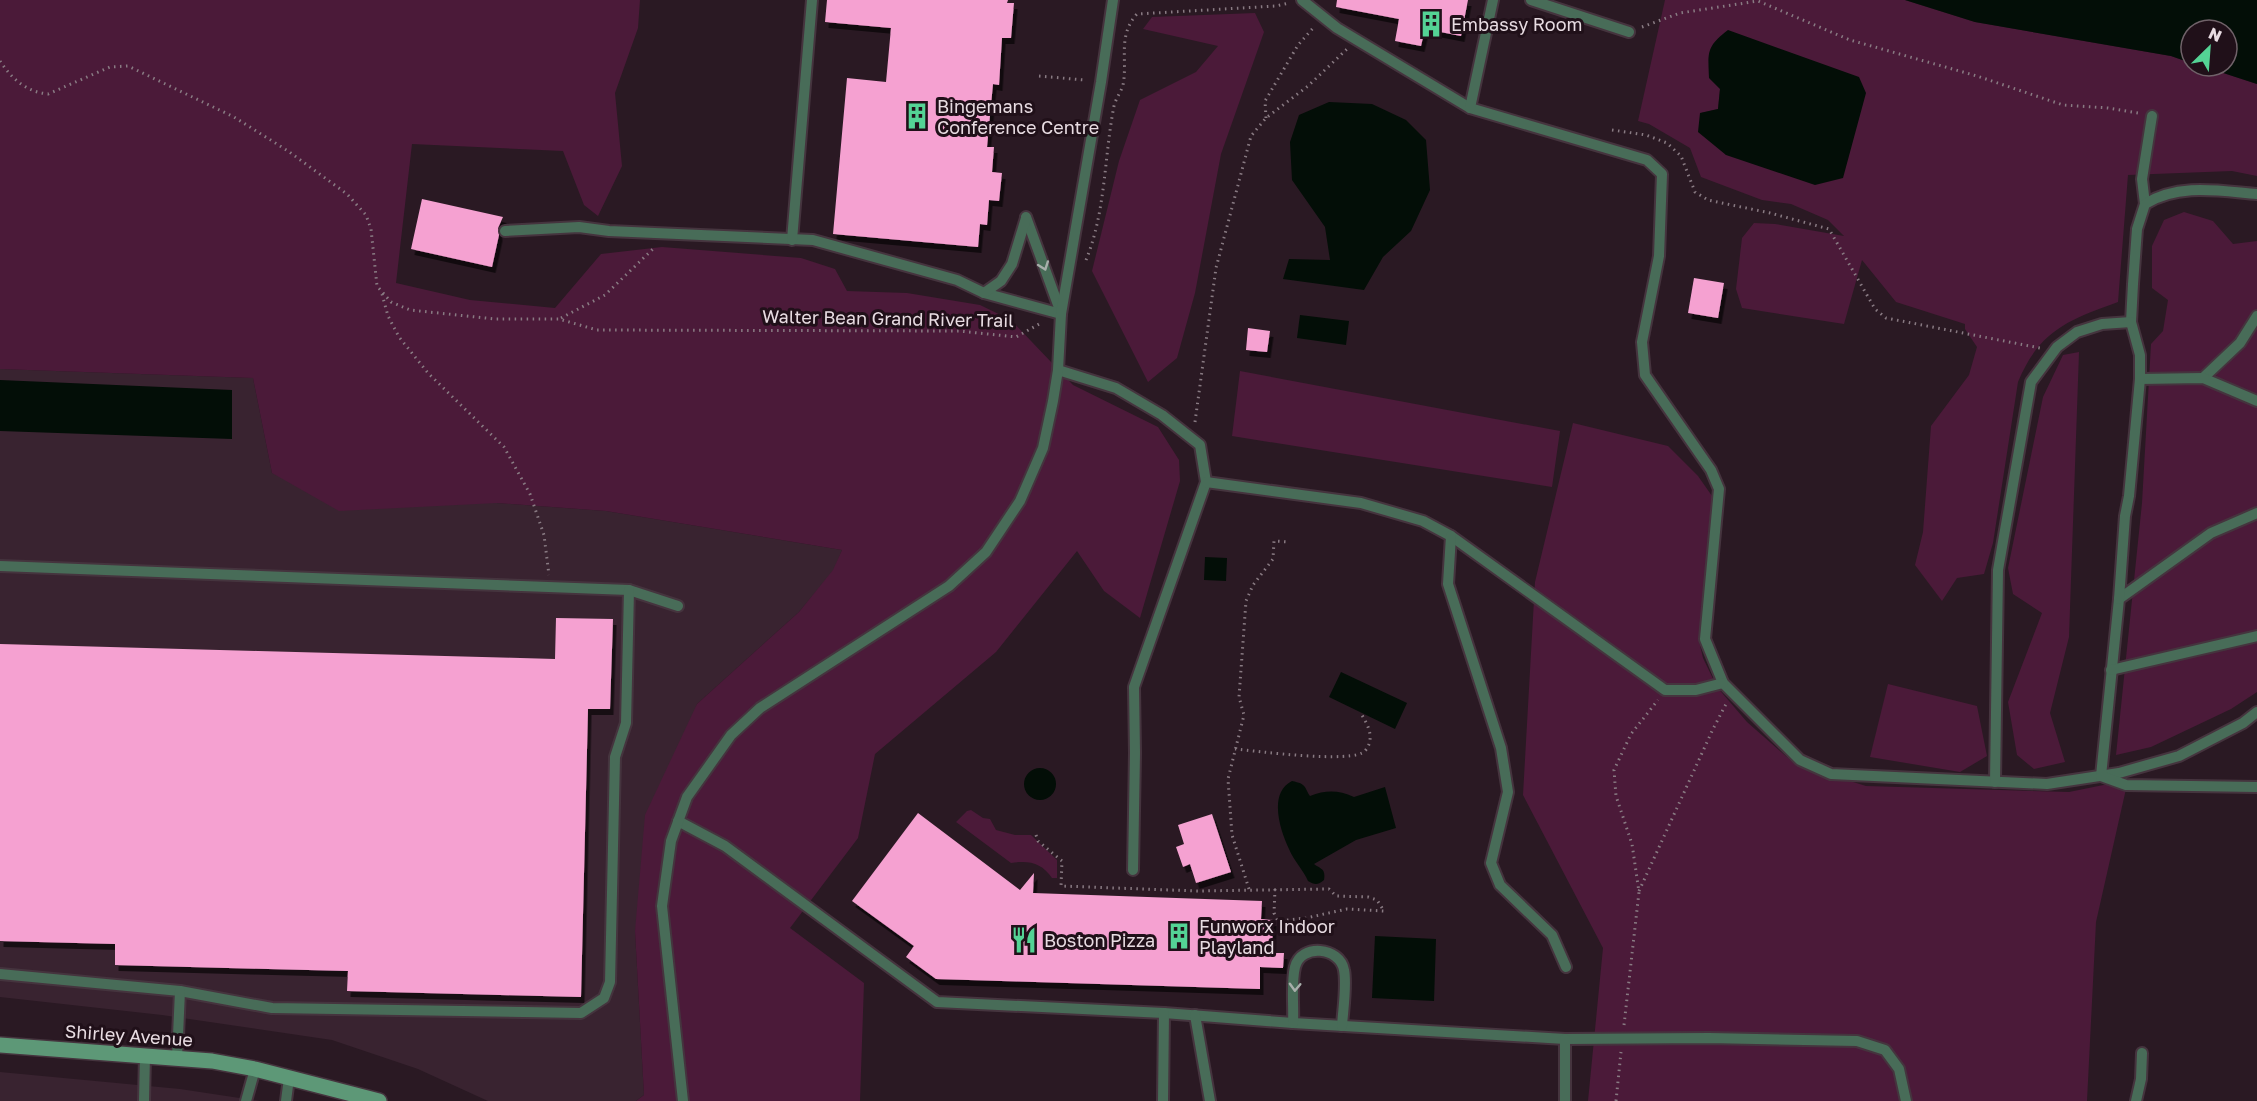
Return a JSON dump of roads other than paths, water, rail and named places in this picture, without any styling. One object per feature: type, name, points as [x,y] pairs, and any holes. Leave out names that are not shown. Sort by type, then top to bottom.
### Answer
[{"type":"main road","name":"Shirley Avenue","points":[[0,1044],[212,1061],[255,1069],[379,1101]]},
{"type":"lane","points":[[792,240],[812,0]]},
{"type":"lane","points":[[683,1101],[662,906],[671,841],[687,797],[731,735],[760,708],[949,586],[987,552],[1020,501],[1043,448],[1058,370],[1061,314],[1113,0]]},
{"type":"lane","points":[[1300,0],[1357,40],[1470,108],[1647,160],[1662,174],[1659,256],[1642,342],[1645,375],[1711,470],[1719,489],[1705,639],[1723,683],[1800,759],[1831,774],[2047,784],[2119,773],[2179,756],[2242,723],[2257,712]]},
{"type":"lane","points":[[1470,108],[1493,0]]},
{"type":"lane","points":[[1531,0],[1629,32]]},
{"type":"lane","points":[[2101,776],[2140,379],[2140,355],[2131,322],[2137,230],[2145,204],[2142,179],[2152,116]]},
{"type":"lane","points":[[2145,204],[2169,193],[2186,190],[2257,194]]},
{"type":"lane","points":[[984,293],[1001,281],[1012,264],[1026,217],[1061,314]]},
{"type":"lane","points":[[505,231],[579,227],[609,231],[813,240],[957,280],[984,293],[1061,314]]},
{"type":"lane","points":[[2204,378],[2240,343],[2257,316]]},
{"type":"lane","points":[[1995,782],[1998,570],[2031,382],[2054,351],[2077,332],[2102,324],[2131,322]]},
{"type":"lane","points":[[1058,370],[1116,388],[1162,415],[1200,445],[1206,482],[1134,687],[1136,753],[1133,870]]},
{"type":"lane","points":[[2140,379],[2204,378],[2257,401]]},
{"type":"lane","points":[[1206,482],[1361,503],[1423,521],[1451,536],[1665,690],[1696,690],[1723,683]]},
{"type":"lane","points":[[2119,599],[2211,533],[2257,513]]},
{"type":"lane","points":[[1451,536],[1448,584],[1501,748],[1508,792],[1491,863],[1500,885],[1552,934],[1566,967]]},
{"type":"lane","points":[[0,566],[629,590],[678,606]]},
{"type":"lane","points":[[0,974],[180,991],[283,1008],[581,1013],[604,998],[610,982],[615,758],[626,723],[629,590]]},
{"type":"lane","points":[[2111,670],[2257,636]]},
{"type":"lane","points":[[2101,776],[2126,785],[2257,787]]},
{"type":"lane","points":[[678,821],[725,846],[937,1002],[1164,1013],[1565,1039],[1765,1038],[1857,1041],[1885,1050],[1899,1069],[1906,1101]]},
{"type":"lane","points":[[1293,1023],[1295,966],[1308,951],[1319,951],[1330,953],[1339,960],[1344,969],[1342,1026]]},
{"type":"lane","points":[[177,1058],[180,991]]},
{"type":"lane","points":[[1163,1101],[1164,1013]]},
{"type":"lane","points":[[1195,1015],[1210,1101]]},
{"type":"lane","points":[[1565,1039],[1565,1101]]},
{"type":"lane","points":[[2136,1101],[2141,1079],[2142,1053]]},
{"type":"lane","points":[[144,1101],[145,1055]]},
{"type":"lane","points":[[246,1101],[255,1069]]},
{"type":"lane","points":[[286,1101],[289,1078]]},
{"type":"place","name":"Embassy Room","points":[[1431,24]]},
{"type":"place","name":"Bingemans Conference Centre","points":[[917,116]]},
{"type":"place","name":"Funworx Indoor Playland","points":[[1179,936]]},
{"type":"place","name":"Boston Pizza","points":[[1024,940]]}]
